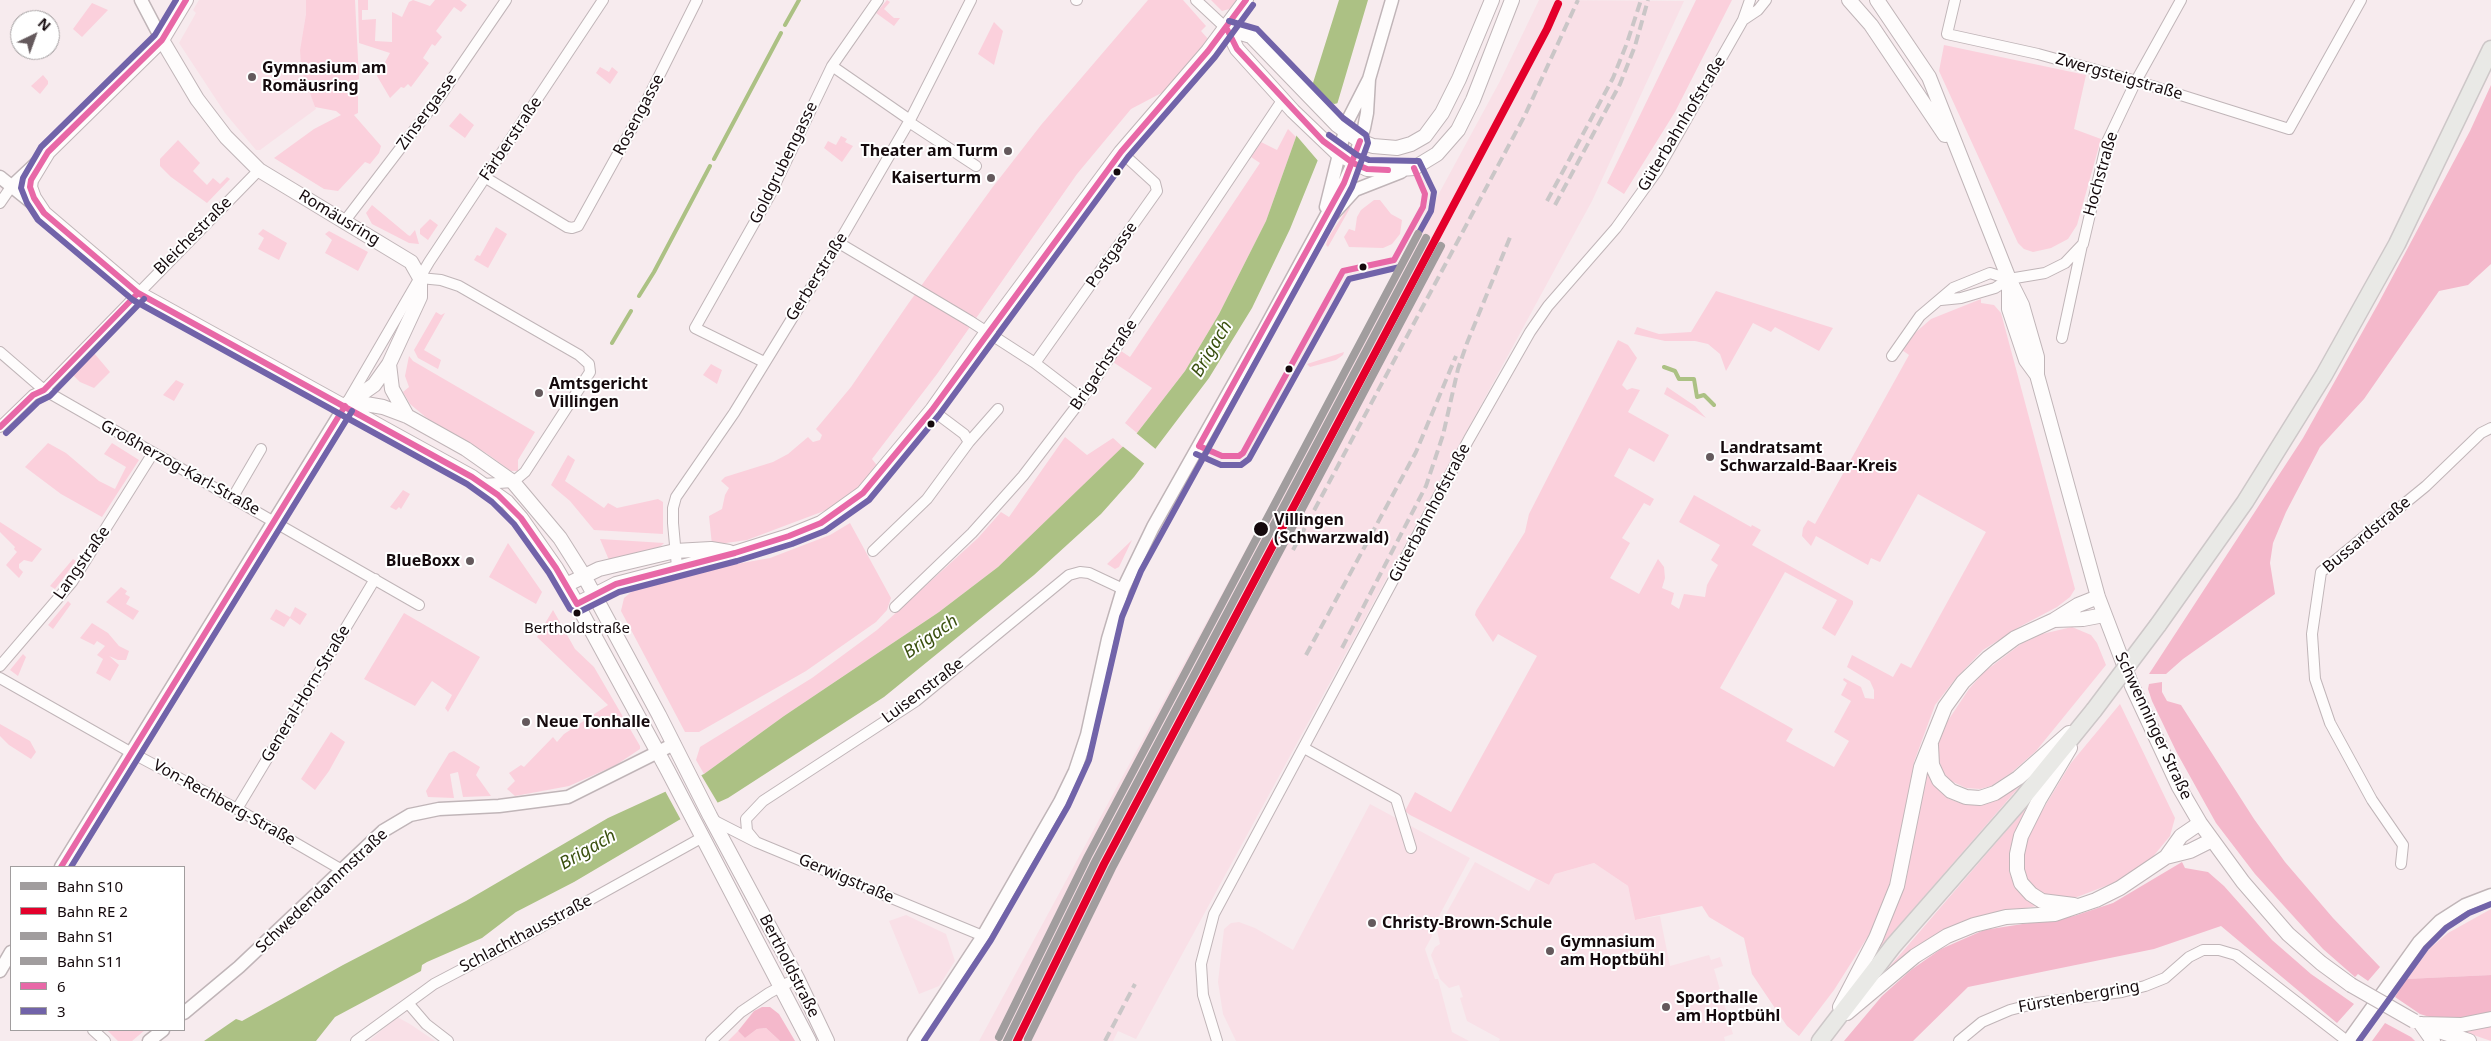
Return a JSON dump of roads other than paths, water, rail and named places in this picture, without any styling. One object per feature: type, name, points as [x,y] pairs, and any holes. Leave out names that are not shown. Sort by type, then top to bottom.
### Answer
[{"type":"main road","points":[[48,152],[162,40],[186,0]]},
{"type":"main road","points":[[577,604],[616,584],[735,553],[789,536],[821,522],[846,506],[882,473],[932,410],[987,332],[1121,152],[1226,29],[1246,0]]},
{"type":"main road","points":[[1226,29],[1251,36],[1299,88],[1341,128],[1360,142],[1373,146],[1397,148],[1411,144],[1425,136],[1442,113],[1459,79],[1492,0]]},
{"type":"main road","points":[[1226,29],[1237,49],[1293,111],[1334,150],[1353,163],[1374,170],[1414,168],[1437,154],[1458,130],[1473,100],[1512,0]]},
{"type":"main road","name":"Schwenninger Straße","points":[[1849,0],[1871,25],[1961,160]]},
{"type":"main road","name":"Schwenninger Straße","points":[[1877,0],[1929,76],[2009,278],[2009,309],[2026,360],[2037,375],[2098,597],[2132,686],[2178,787],[2200,823],[2243,882],[2288,934],[2321,963],[2351,985],[2418,1022],[2469,1041]]},
{"type":"main road","name":"Romäusring","points":[[162,40],[203,107],[226,137],[259,170],[402,255],[411,262],[420,278]]},
{"type":"main road","points":[[1824,1035],[1893,946],[2021,800],[2093,711],[2158,625],[2245,502],[2324,375],[2402,236],[2491,49]]},
{"type":"main road","name":"Bertholdstraße","points":[[48,152],[31,180],[30,187],[34,198],[44,213],[138,293],[483,484],[507,502],[521,518],[577,604],[658,752],[782,986],[809,1041]]},
{"type":"main road","points":[[344,406],[374,384],[389,364],[420,297],[420,278]]},
{"type":"main road","points":[[389,364],[392,389],[406,416],[389,422],[390,433]]},
{"type":"main road","name":"Bertholdstraße","points":[[344,406],[375,405],[406,416],[466,449],[513,482],[560,538],[584,576],[674,744],[827,1041]]},
{"type":"main road","points":[[564,582],[608,566],[675,551],[711,549],[735,553]]},
{"type":"main road","points":[[1824,1035],[1876,938],[1898,886],[1921,767],[1945,707],[1963,682],[1988,658],[2015,638],[2054,620],[2078,605],[2098,597]]},
{"type":"main road","points":[[2054,620],[2083,619],[2104,614]]},
{"type":"main road","points":[[1931,739],[1932,765],[1939,780],[1951,791],[1966,797],[1980,798],[1995,793],[2018,778],[2093,711]]},
{"type":"main road","points":[[2079,905],[2042,901],[2031,894],[2021,883],[2017,870],[2017,854],[2021,836],[2029,818],[2093,711]]},
{"type":"main road","points":[[2166,857],[2181,836],[2200,823]]},
{"type":"main road","points":[[1824,1035],[1916,956],[1947,936],[1974,925],[2006,917],[2055,914],[2120,888],[2166,857],[2190,851],[2212,840]]},
{"type":"main road","points":[[2418,1022],[2461,1025],[2491,1019]]},
{"type":"main road","points":[[2418,1022],[2433,1041]]},
{"type":"street","points":[[141,0],[162,40]]},
{"type":"street","name":"Färberstraße","points":[[344,406],[420,278],[603,0]]},
{"type":"street","name":"Rosengasse","points":[[486,178],[567,226],[576,227],[581,223],[636,121],[697,0]]},
{"type":"street","name":"Goldgrubengasse","points":[[764,362],[695,328],[770,195],[832,66],[878,0]]},
{"type":"street","name":"Gerberstraße","points":[[677,567],[673,508],[680,490],[734,413],[839,242],[910,121],[971,0]]},
{"type":"street","points":[[1196,0],[1226,29]]},
{"type":"street","points":[[914,1041],[983,936],[1060,802],[1081,757],[1108,639],[1123,589],[1153,527],[1322,224],[1353,163],[1367,113],[1369,79],[1392,0]]},
{"type":"street","name":"Güterbahnhofstraße","points":[[1217,1041],[1203,996],[1201,964],[1214,914],[1469,439],[1530,332],[1548,306],[1616,228],[1657,171],[1743,20],[1750,0]]},
{"type":"street","name":"Güterbahnhofstraße","points":[[1743,20],[1758,10],[1766,0]]},
{"type":"street","name":"Zwergsteigstraße","points":[[1955,0],[1947,34],[2038,54],[2136,80],[2289,129],[2361,0]]},
{"type":"street","name":"Hochstraße","points":[[2062,338],[2082,244],[2107,142],[2136,80],[2181,0]]},
{"type":"street","name":"Zinsergasse","points":[[344,222],[440,95],[505,1]]},
{"type":"street","points":[[832,66],[976,166]]},
{"type":"street","points":[[1322,224],[1334,150],[1341,128],[1369,79]]},
{"type":"street","name":"Brigachstraße","points":[[896,608],[972,533],[1023,476],[1082,399],[1283,99]]},
{"type":"street","points":[[0,203],[12,187],[48,152]]},
{"type":"street","name":"Postgasse","points":[[1035,363],[1157,191],[1155,183],[1121,152]]},
{"type":"street","points":[[1322,224],[1355,190],[1372,182],[1414,168]]},
{"type":"street","name":"Bleichestraße","points":[[0,427],[32,395],[44,390],[259,170]]},
{"type":"street","points":[[0,177],[44,213]]},
{"type":"street","points":[[839,242],[1035,363],[1082,399]]},
{"type":"street","name":"Hochstraße","points":[[2009,278],[2045,272],[2065,263],[2082,244]]},
{"type":"street","points":[[1892,356],[1920,316],[1953,288],[1990,273],[2009,278]]},
{"type":"street","points":[[420,278],[441,280],[460,286],[579,355],[589,364],[590,372],[526,472],[513,482],[483,484]]},
{"type":"street","points":[[1941,300],[1961,298],[1989,290],[2009,278]]},
{"type":"street","name":"Großherzog-Karl-Straße","points":[[0,352],[44,390],[419,605]]},
{"type":"street","points":[[62,866],[344,406]]},
{"type":"street","points":[[932,410],[964,434],[969,442]]},
{"type":"street","points":[[873,551],[927,499],[969,442],[998,410]]},
{"type":"street","name":"Bussardstraße","points":[[2401,864],[2403,845],[2372,800],[2330,723],[2315,679],[2312,634],[2321,572],[2426,486],[2481,434],[2491,428]]},
{"type":"street","points":[[233,498],[261,449]]},
{"type":"street","name":"Langstraße","points":[[0,666],[72,582],[152,453]]},
{"type":"street","name":"Luisenstraße","points":[[756,842],[748,831],[746,819],[763,801],[916,701],[1069,575],[1080,572],[1089,573],[1123,589]]},
{"type":"street","name":"General-Horn-Straße","points":[[237,809],[376,579]]},
{"type":"street","name":"Von-Rechberg-Straße","points":[[0,678],[132,753],[237,809],[342,870]]},
{"type":"street","name":"Schwedendammstraße","points":[[185,1012],[239,967],[383,831],[410,815],[447,808],[500,806],[568,798],[674,744]]},
{"type":"street","points":[[1304,748],[1396,799],[1411,848]]},
{"type":"street","name":"Gerwigstraße","points":[[710,817],[756,842],[983,936]]},
{"type":"street","name":"Schlachthausstraße","points":[[356,1041],[434,984],[514,942],[703,837]]},
{"type":"street","points":[[2347,1041],[2419,942],[2440,921],[2465,905],[2491,895]]},
{"type":"street","name":"Fürstenbergring","points":[[1959,1041],[1982,1022],[2010,1010],[2037,1003],[2122,992],[2145,986],[2165,978],[2190,956],[2203,950],[2219,950],[2236,955],[2347,1041]]},
{"type":"street","points":[[4,966],[10,954]]},
{"type":"street","points":[[712,1041],[741,1012],[796,978]]},
{"type":"street","points":[[408,1002],[426,1024],[448,1041]]},
{"type":"street","points":[[94,1031],[104,1041]]},
{"type":"street","points":[[149,1041],[162,1031]]},
{"type":"water","name":"Brigach","points":[[1339,0],[1368,0],[1328,135],[1290,229],[1252,308],[1209,378],[1134,477],[1101,514],[1034,575],[884,697],[728,798],[679,820],[574,882],[516,912],[482,938],[427,962],[422,965],[421,971],[335,1017],[316,1041],[204,1041],[236,1019],[242,1021],[343,965],[466,901],[608,818],[704,774],[784,716],[939,612],[998,567],[1137,433],[1185,371],[1219,314],[1266,221],[1296,137]]},
{"type":"waterway","points":[[785,25],[799,0]]},
{"type":"waterway","points":[[714,159],[781,33]]},
{"type":"waterway","points":[[639,296],[654,272],[710,166]]},
{"type":"waterway","points":[[612,343],[631,311]]},
{"type":"waterway","points":[[1664,367],[1675,371],[1679,379],[1694,379],[1697,397],[1704,395],[1714,405]]},
{"type":"railway","points":[[1293,550],[1525,115],[1578,0]]},
{"type":"railway","points":[[1547,201],[1613,78],[1641,0]]},
{"type":"railway","points":[[1555,205],[1620,84],[1635,46],[1648,0]]},
{"type":"railway","points":[[1342,648],[1426,486],[1443,435],[1458,369],[1511,235]]},
{"type":"railway","points":[[1306,655],[1416,452],[1456,356]]},
{"type":"railway","points":[[1105,1041],[1135,984]]},
{"type":"rail line","name":"S1","points":[[999,1037],[1088,856],[1418,234]]},
{"type":"rail line","name":"S10","points":[[1007,1041],[1096,860],[1426,238]]},
{"type":"rail line","name":"S11","points":[[1028,1039],[1112,868],[1441,246]]},
{"type":"place","name":"Gymnasium am Romäusring","points":[[252,77]]},
{"type":"place","name":"Theater am Turm","points":[[1008,151]]},
{"type":"place","name":"Kaiserturm","points":[[991,178]]},
{"type":"place","name":"Amtsgericht Villingen","points":[[539,393]]},
{"type":"place","name":"Landratsamt Schwarzald-Baar-Kreis","points":[[1710,457]]},
{"type":"place","name":"Villingen (Schwarzwald)","points":[[1261,529]]},
{"type":"place","name":"BlueBoxx","points":[[470,561]]},
{"type":"place","name":"Bertholdstraße","points":[[577,613]]},
{"type":"place","name":"Neue Tonhalle","points":[[526,722]]},
{"type":"place","name":"Christy-Brown-Schule","points":[[1372,923]]},
{"type":"place","name":"Gymnasium am Hoptbühl","points":[[1550,951]]},
{"type":"place","name":"Sporthalle am Hoptbühl","points":[[1666,1007]]}]
